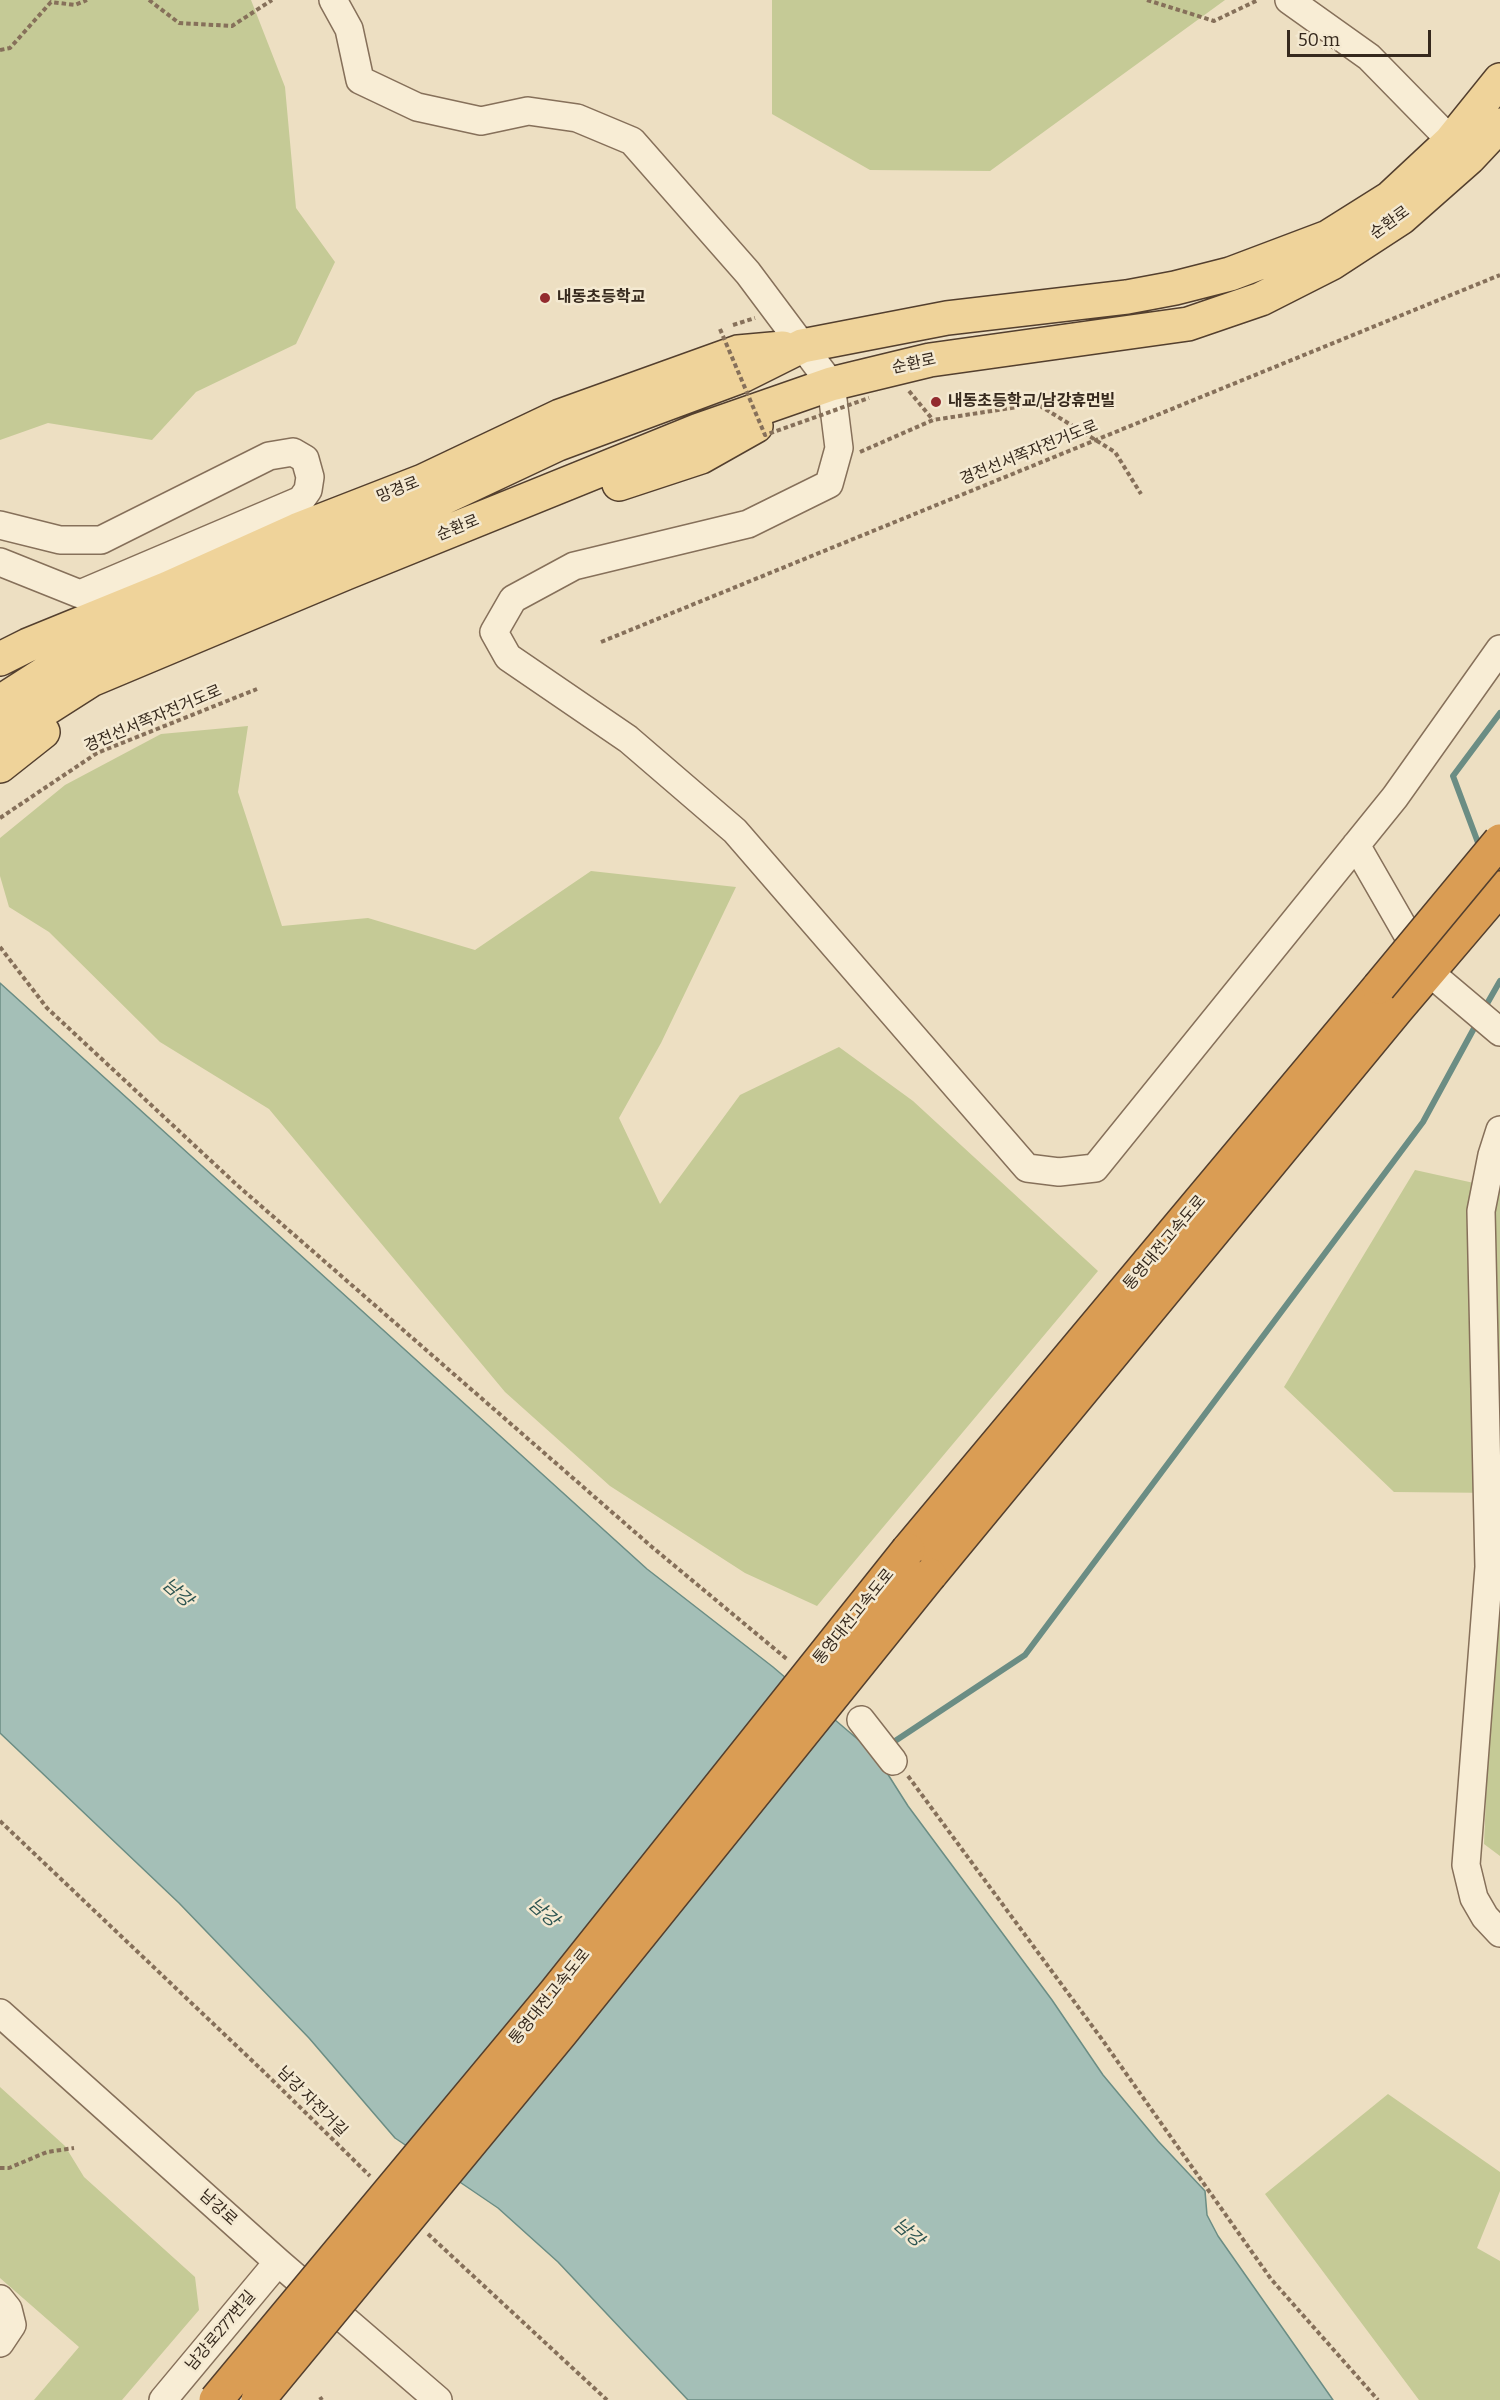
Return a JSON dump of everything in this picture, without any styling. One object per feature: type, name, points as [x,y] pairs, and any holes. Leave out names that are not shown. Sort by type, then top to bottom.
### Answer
[{"type":"highway","name":"통영대전고속도로","points":[[258,2400],[561,2033],[930,1575],[1388,998],[1500,841]]},
{"type":"highway","name":"통영대전고속도로","points":[[216,2400],[554,1994],[908,1550],[1388,998],[1429,972],[1500,888]]},
{"type":"main road","name":"순환로","points":[[343,560],[831,384],[930,360],[1188,324],[1261,299],[1332,263],[1401,218],[1460,150],[1500,80]]},
{"type":"main road","name":"순환로","points":[[343,560],[558,444],[744,375],[802,346],[947,318],[1127,297],[1230,274],[1328,237],[1500,125]]},
{"type":"main road","name":"망경로","points":[[0,659],[28,645],[168,588],[297,530],[423,481],[560,416],[738,352],[802,346]]},
{"type":"main road","points":[[0,766],[52,725],[115,690],[529,515],[701,457],[831,384]]},
{"type":"main road","points":[[0,702],[69,658],[343,560]]},
{"type":"main road","points":[[0,738],[92,680],[343,560]]},
{"type":"street","points":[[333,0],[349,29],[360,80],[417,107],[481,121],[528,111],[578,118],[632,141],[748,273],[831,384],[839,448],[829,484],[748,525],[574,566],[513,599],[494,632],[508,657],[628,739],[735,831],[1027,1168],[1059,1172],[1095,1168],[1395,797],[1500,649]]},
{"type":"street","points":[[1289,0],[1369,57],[1460,150]]},
{"type":"street","points":[[0,525],[60,540],[101,540],[269,456],[293,452],[305,459],[310,477],[308,490],[302,500],[80,594],[0,562]]},
{"type":"street","points":[[1356,845],[1429,972],[1500,1032]]},
{"type":"street","points":[[1500,1130],[1492,1155],[1481,1210],[1489,1567],[1466,1865],[1474,1898],[1485,1917],[1500,1933]]},
{"type":"street","points":[[861,1720],[893,1761]]},
{"type":"street","name":"남강로","points":[[0,2013],[279,2262],[438,2400]]},
{"type":"street","name":"남강로277번길","points":[[163,2400],[279,2262]]},
{"type":"street","points":[[0,2299],[9,2309],[12,2325],[0,2343]]},
{"type":"path","points":[[0,50],[10,48],[51,2],[75,5],[87,0]]},
{"type":"path","points":[[149,0],[179,23],[232,26],[272,0]]},
{"type":"path","points":[[1147,0],[1214,21],[1258,0]]},
{"type":"path","name":"경전선서쪽자전거도로","points":[[601,642],[1500,275]]},
{"type":"path","points":[[765,315],[720,329],[765,435],[869,398]]},
{"type":"path","points":[[910,391],[933,420]]},
{"type":"path","points":[[835,464],[933,420],[1037,404],[1115,452],[1141,494]]},
{"type":"path","name":"경전선서쪽자전거도로","points":[[1,816],[97,753],[257,689]]},
{"type":"path","points":[[0,947],[47,1008],[237,1185],[652,1546],[797,1667]]},
{"type":"path","points":[[893,1761],[906,1773],[1101,2038],[1271,2278],[1378,2400]]},
{"type":"path","name":"남강 자전거길","points":[[0,1821],[263,2071],[370,2177]]},
{"type":"path","points":[[0,2168],[9,2168],[47,2152],[74,2148]]},
{"type":"path","points":[[420,2225],[607,2400]]},
{"type":"green space","points":[[0,0],[251,0],[285,87],[296,208],[335,262],[296,344],[196,392],[152,440],[48,423],[0,440]]},
{"type":"green space","points":[[772,0],[1225,0],[990,171],[870,170],[772,114]]},
{"type":"green space","points":[[248,726],[238,792],[282,926],[368,918],[475,950],[591,871],[736,887],[661,1043],[619,1118],[660,1204],[740,1095],[839,1047],[913,1101],[1098,1271],[817,1606],[745,1573],[610,1486],[505,1392],[269,1109],[160,1042],[49,932],[9,907],[0,876],[0,838],[65,785],[161,734]]},
{"type":"green space","points":[[1500,1167],[1500,1856],[1484,1844],[1499,1493],[1394,1492],[1284,1387],[1415,1170],[1492,1187]]},
{"type":"green space","points":[[0,2087],[65,2146],[84,2177],[195,2277],[199,2310],[122,2400],[34,2400],[79,2347],[0,2278]]},
{"type":"green space","points":[[1388,2094],[1500,2172],[1500,2191],[1477,2248],[1500,2261],[1500,2400],[1419,2400],[1265,2194]]},
{"type":"water","name":"남강","points":[[0,983],[647,1569],[773,1667],[875,1754],[908,1806],[1052,2000],[1103,2075],[1158,2141],[1205,2191],[1207,2215],[1218,2236],[1333,2400],[688,2400],[558,2262],[498,2208],[395,2138],[309,2038],[179,1903],[0,1733]]},
{"type":"waterway","points":[[1480,848],[1453,776],[1500,713]]},
{"type":"waterway","points":[[1484,1009],[1500,981]]},
{"type":"waterway","points":[[889,1745],[1025,1655],[1423,1122],[1478,1021]]},
{"type":"place","name":"내동초등학교","points":[[545,298]]},
{"type":"place","name":"내동초등학교/남강휴먼빌","points":[[936,402]]}]
